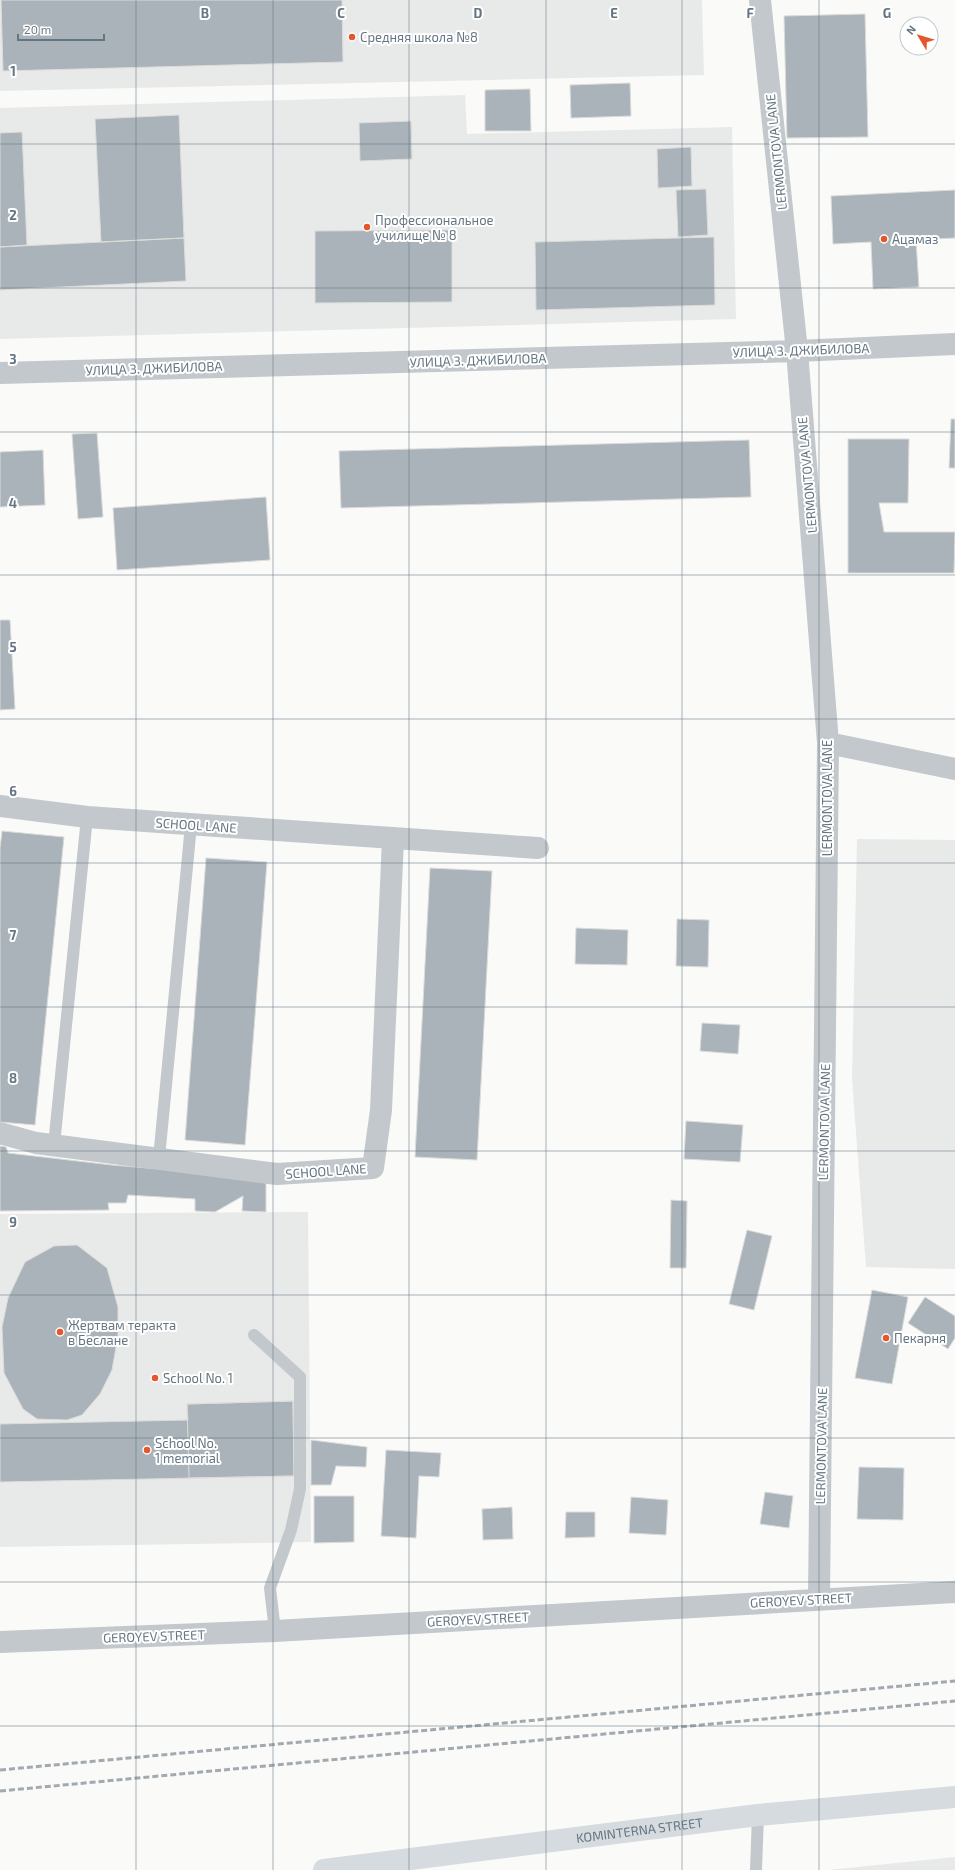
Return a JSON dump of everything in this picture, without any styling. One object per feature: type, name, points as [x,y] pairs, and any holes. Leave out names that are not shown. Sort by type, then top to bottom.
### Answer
[{"type":"street","name":"LERMONTOVA LANE","points":[[760,0],[797,351],[828,743],[819,1599]]},
{"type":"street","name":"УЛИЦА З. ДЖИБИЛОВА","points":[[0,373],[797,351],[955,344]]},
{"type":"street","points":[[828,743],[955,769]]},
{"type":"street","name":"SCHOOL LANE","points":[[0,806],[87,817],[538,848]]},
{"type":"street","name":"SCHOOL LANE","points":[[0,1133],[36,1143],[277,1174],[373,1168],[381,1110],[393,839]]},
{"type":"street","name":"GEROYEV STREET","points":[[0,1642],[275,1631],[955,1592]]},
{"type":"street","name":"KOMINTERNA STREET","points":[[324,1870],[363,1868],[758,1815],[955,1797]]},
{"type":"lane","points":[[54,1145],[87,817]]},
{"type":"lane","points":[[159,1158],[191,825]]},
{"type":"lane","points":[[254,1334],[300,1377],[300,1489],[291,1530],[270,1588],[275,1631]]},
{"type":"lane","points":[[756,1870],[758,1815]]},
{"type":"shaded area","name":"Средняя школа №8","points":[[0,0],[702,0],[704,75],[0,91]]},
{"type":"shaded area","name":"Профессиональное училище № 8","points":[[465,95],[467,134],[732,127],[736,319],[0,339],[0,108]]},
{"type":"shaded area","points":[[857,839],[955,840],[955,1269],[866,1267],[852,1079]]},
{"type":"shaded area","name":"School No. 1","points":[[308,1212],[311,1542],[0,1547],[0,1214]]},
{"type":"shaded area","points":[[955,1857],[955,1870],[828,1870]]},
{"type":"building","points":[[1,0],[342,0],[343,62],[3,71]]},
{"type":"building","points":[[865,14],[868,137],[787,138],[784,16]]},
{"type":"building","points":[[630,83],[631,116],[571,118],[570,85]]},
{"type":"building","points":[[530,89],[531,131],[485,131],[485,90]]},
{"type":"building","points":[[179,115],[184,238],[101,242],[95,119]]},
{"type":"building","points":[[411,121],[412,159],[360,161],[359,123]]},
{"type":"building","points":[[22,132],[27,245],[0,247],[0,133]]},
{"type":"building","points":[[691,147],[692,186],[658,188],[657,149]]},
{"type":"building","points":[[706,189],[708,235],[678,237],[676,190]]},
{"type":"building","name":"Ацамаз","points":[[955,190],[955,238],[916,240],[919,287],[873,289],[871,242],[833,244],[831,196]]},
{"type":"building","points":[[452,230],[452,302],[315,303],[315,231]]},
{"type":"building","points":[[714,237],[715,305],[536,310],[535,242]]},
{"type":"building","points":[[184,238],[186,281],[0,290],[0,247]]},
{"type":"building","points":[[951,419],[955,419],[955,468],[949,468]]},
{"type":"building","points":[[97,433],[103,517],[78,519],[72,434]]},
{"type":"building","points":[[848,439],[909,439],[908,503],[879,503],[884,532],[955,532],[954,573],[848,573]]},
{"type":"building","points":[[749,440],[751,497],[341,508],[339,451]]},
{"type":"building","points":[[43,450],[45,505],[0,507],[0,452]]},
{"type":"building","points":[[266,497],[270,560],[117,570],[113,508]]},
{"type":"building","points":[[0,620],[10,620],[15,709],[0,710]]},
{"type":"building","points":[[2,831],[64,837],[35,1125],[0,1122],[0,848]]},
{"type":"building","points":[[206,858],[267,862],[245,1145],[185,1140]]},
{"type":"building","points":[[430,868],[492,871],[477,1160],[415,1157]]},
{"type":"building","points":[[677,919],[709,920],[708,967],[676,966]]},
{"type":"building","points":[[576,928],[628,930],[627,965],[575,964]]},
{"type":"building","points":[[702,1023],[740,1025],[738,1054],[700,1051]]},
{"type":"building","points":[[686,1121],[743,1125],[740,1162],[684,1159]]},
{"type":"building","points":[[0,1146],[6,1147],[8,1153],[112,1165],[266,1178],[266,1212],[242,1211],[243,1196],[215,1212],[195,1211],[195,1199],[128,1195],[126,1203],[108,1203],[109,1210],[0,1211]]},
{"type":"building","points":[[671,1200],[687,1201],[686,1268],[670,1268]]},
{"type":"building","points":[[747,1230],[772,1236],[754,1310],[729,1304]]},
{"type":"building","name":"Жертвам теракта в Беслане","points":[[77,1245],[107,1268],[118,1307],[118,1336],[112,1370],[100,1394],[82,1415],[67,1420],[37,1419],[23,1409],[4,1373],[2,1327],[8,1298],[25,1262],[54,1246]]},
{"type":"building","points":[[872,1290],[908,1297],[892,1384],[855,1378]]},
{"type":"building","points":[[925,1297],[955,1316],[955,1338],[948,1349],[908,1323]]},
{"type":"building","name":"School No. 1 memorial","points":[[293,1401],[294,1476],[0,1482],[0,1424],[188,1420],[187,1404]]},
{"type":"building","points":[[293,1401],[294,1476],[189,1478],[187,1404]]},
{"type":"building","points":[[311,1440],[367,1447],[366,1467],[336,1466],[331,1485],[311,1485]]},
{"type":"building","points":[[386,1450],[441,1453],[439,1477],[419,1476],[416,1538],[381,1536]]},
{"type":"building","points":[[859,1467],[904,1468],[903,1520],[857,1519]]},
{"type":"building","points":[[765,1492],[793,1496],[789,1528],[760,1524]]},
{"type":"building","points":[[314,1496],[354,1496],[354,1542],[314,1543]]},
{"type":"building","points":[[631,1497],[668,1500],[666,1535],[629,1533]]},
{"type":"building","points":[[512,1507],[513,1539],[483,1540],[482,1509]]},
{"type":"building","points":[[566,1512],[595,1512],[595,1537],[565,1538]]},
{"type":"railway","points":[[0,1770],[955,1681]]},
{"type":"railway","points":[[0,1791],[955,1701]]},
{"type":"place","name":"Средняя школа №8","points":[[352,37]]},
{"type":"place","name":"Профессиональное училище № 8","points":[[367,227]]},
{"type":"place","name":"Ацамаз","points":[[884,239]]},
{"type":"place","name":"Жертвам теракта в Беслане","points":[[60,1332]]},
{"type":"place","name":"Пекарня","points":[[886,1338]]},
{"type":"place","name":"School No. 1","points":[[155,1378]]},
{"type":"place","name":"School No. 1 memorial","points":[[147,1450]]}]
